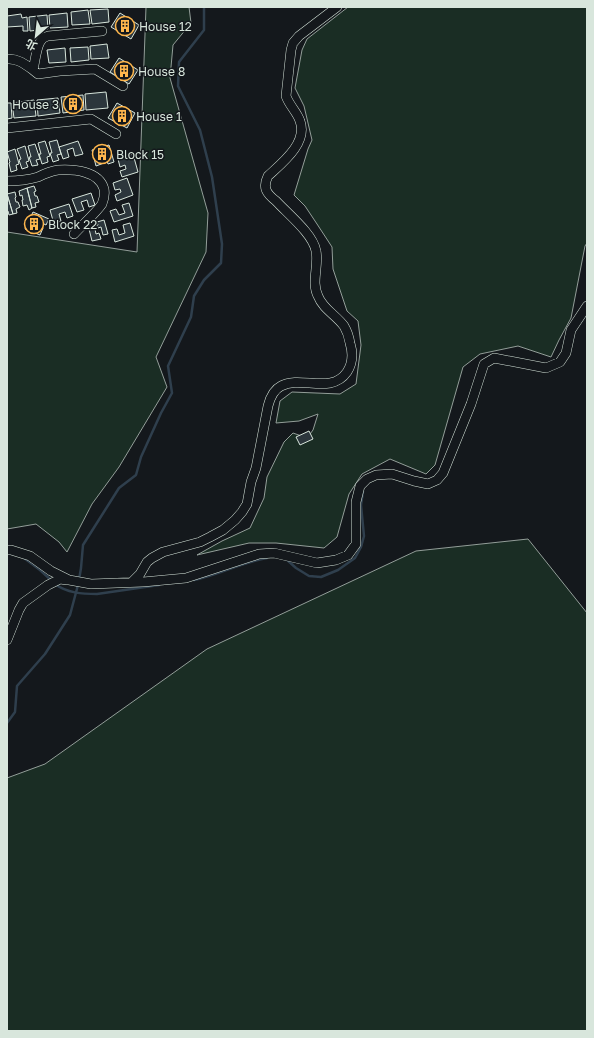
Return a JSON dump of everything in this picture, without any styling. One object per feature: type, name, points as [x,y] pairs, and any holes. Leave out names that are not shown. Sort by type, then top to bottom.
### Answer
[{"type":"street","points":[[132,582],[140,574],[147,562],[152,558],[163,552],[200,542],[210,537],[223,530],[242,512],[247,504],[251,482],[256,468],[270,397],[276,389],[289,383],[321,384],[334,382],[343,377],[352,360],[352,349],[344,326],[324,306],[315,288],[316,251],[311,238],[270,196],[265,188],[268,176],[295,148],[300,139],[302,126],[300,120],[288,103],[286,96],[293,43],[299,36],[337,7]]},
{"type":"street","points":[[32,70],[39,44],[44,37],[102,31]]},
{"type":"street","points":[[7,59],[20,61],[38,74],[95,69],[123,86]]},
{"type":"street","points":[[7,128],[91,119],[116,134]]},
{"type":"street","points":[[7,181],[26,180],[58,170],[87,173],[98,180],[104,191],[102,204],[74,234]]},
{"type":"street","points":[[7,550],[30,556],[67,580],[91,584],[186,578],[259,554],[274,553],[317,563],[336,560],[348,555],[356,544],[356,502],[360,486],[367,479],[376,474],[392,474],[428,484],[437,480],[443,473],[471,404],[484,364],[494,358],[546,368],[560,362],[566,353],[571,330],[587,306]]},
{"type":"street","points":[[7,640],[23,603],[48,585],[67,580]]},
{"type":"green space","points":[[146,7],[189,7],[191,23],[173,45],[170,78],[208,213],[206,252],[156,357],[167,387],[119,467],[92,504],[67,552],[59,542],[36,524],[7,529],[7,232],[137,252]]},
{"type":"green space","points":[[348,7],[587,7],[587,243],[585,246],[571,318],[551,357],[518,346],[480,354],[463,367],[435,465],[426,474],[390,459],[362,474],[349,494],[337,537],[324,548],[276,543],[249,543],[197,555],[250,528],[264,498],[267,477],[284,442],[293,433],[307,438],[313,430],[318,414],[299,421],[276,423],[280,401],[292,392],[340,394],[356,384],[361,345],[358,321],[347,311],[333,269],[332,247],[305,206],[294,195],[312,140],[304,106],[295,88],[302,50],[307,39]]},
{"type":"green space","points":[[528,539],[587,613],[587,1031],[7,1031],[7,778],[45,764],[207,649],[416,551]]},
{"type":"building","points":[[108,9],[109,22],[92,24],[90,10]]},
{"type":"building","points":[[88,10],[90,24],[72,25],[71,12]]},
{"type":"building","points":[[67,13],[68,27],[50,28],[49,15]]},
{"type":"building","name":"House 12","points":[[120,13],[139,25],[131,39],[111,27]]},
{"type":"building","points":[[21,14],[22,18],[27,17],[28,31],[23,31],[23,26],[7,27],[7,16]]},
{"type":"building","points":[[47,15],[48,29],[30,31],[29,17]]},
{"type":"building","points":[[107,44],[109,58],[91,59],[90,46]]},
{"type":"building","points":[[88,47],[89,60],[71,62],[70,48]]},
{"type":"building","points":[[65,48],[66,62],[49,63],[47,50]]},
{"type":"building","name":"House 8","points":[[119,58],[138,70],[129,84],[110,72]]},
{"type":"building","points":[[106,92],[108,108],[86,110],[85,94]]},
{"type":"building","name":"House 3","points":[[83,95],[84,110],[63,113],[61,97]]},
{"type":"building","points":[[58,98],[60,113],[38,116],[37,100]]},
{"type":"building","points":[[34,100],[36,116],[14,118],[12,103]]},
{"type":"building","points":[[7,103],[11,103],[12,118],[7,119]]},
{"type":"building","name":"House 1","points":[[117,103],[135,113],[127,128],[108,118]]},
{"type":"building","points":[[57,140],[61,154],[57,155],[59,160],[53,162],[49,142]]},
{"type":"building","points":[[45,141],[50,156],[47,157],[48,162],[42,164],[38,143]]},
{"type":"building","points":[[78,141],[83,154],[75,156],[73,148],[67,150],[69,157],[63,159],[59,147]]},
{"type":"building","points":[[35,144],[40,159],[36,160],[38,165],[32,166],[28,146]]},
{"type":"building","name":"Block 15","points":[[109,145],[114,162],[108,164],[106,157],[102,158],[104,163],[96,166],[92,150]]},
{"type":"building","points":[[25,146],[29,161],[26,162],[28,167],[22,169],[19,160],[21,159],[17,149]]},
{"type":"building","points":[[15,149],[19,164],[16,165],[17,170],[11,172],[7,152]]},
{"type":"building","points":[[133,154],[138,172],[122,177],[120,171],[126,169],[125,165],[120,167],[118,159]]},
{"type":"building","points":[[127,178],[133,195],[117,201],[115,195],[121,192],[120,189],[115,190],[113,183]]},
{"type":"building","points":[[34,186],[36,191],[34,192],[35,196],[37,196],[39,202],[35,203],[36,207],[32,208],[27,188]]},
{"type":"building","points":[[27,188],[32,208],[29,210],[27,205],[23,206],[22,195],[20,196],[19,191]]},
{"type":"building","points":[[15,192],[16,202],[18,202],[20,207],[16,209],[17,213],[13,214],[7,194]]},
{"type":"building","points":[[91,193],[95,205],[89,207],[87,200],[81,202],[84,210],[77,212],[72,199]]},
{"type":"building","points":[[7,194],[13,214],[9,215],[7,211]]},
{"type":"building","points":[[129,203],[133,216],[114,222],[110,211],[116,209],[119,215],[125,213],[122,205]]},
{"type":"building","points":[[69,204],[73,216],[67,218],[65,212],[59,214],[61,221],[54,224],[50,210]]},
{"type":"building","name":"Block 22","points":[[33,212],[49,219],[46,225],[40,222],[38,226],[43,228],[40,235],[25,229]]},
{"type":"building","points":[[104,220],[108,234],[103,235],[101,227],[95,229],[96,234],[99,233],[101,239],[92,241],[89,229],[98,225],[97,222]]},
{"type":"building","points":[[130,223],[134,236],[115,242],[112,230],[117,229],[119,235],[125,233],[123,225]]},
{"type":"building","points":[[309,431],[313,439],[300,445],[296,437]]},
{"type":"waterway","points":[[79,580],[83,545],[119,488],[136,475],[141,457],[172,393],[168,366],[191,317],[194,296],[204,280],[221,263],[222,244],[212,177],[200,130],[178,86],[179,62],[204,30],[204,7]]},
{"type":"waterway","points":[[286,559],[296,568],[309,576],[321,577],[338,570],[355,558],[361,547],[364,536],[361,505],[363,491]]},
{"type":"waterway","points":[[24,558],[51,580]]},
{"type":"waterway","points":[[194,580],[249,562],[267,558]]},
{"type":"waterway","points":[[55,584],[65,589],[86,594],[97,594],[159,585]]},
{"type":"waterway","points":[[7,723],[15,712],[17,686],[45,654],[70,615],[78,585]]},
{"type":"place","name":"House 12","points":[[125,26]]},
{"type":"place","name":"House 8","points":[[124,71]]},
{"type":"place","name":"House 3","points":[[73,104]]},
{"type":"place","name":"House 1","points":[[122,116]]},
{"type":"place","name":"Block 15","points":[[102,154]]},
{"type":"place","name":"Block 22","points":[[34,224]]}]
